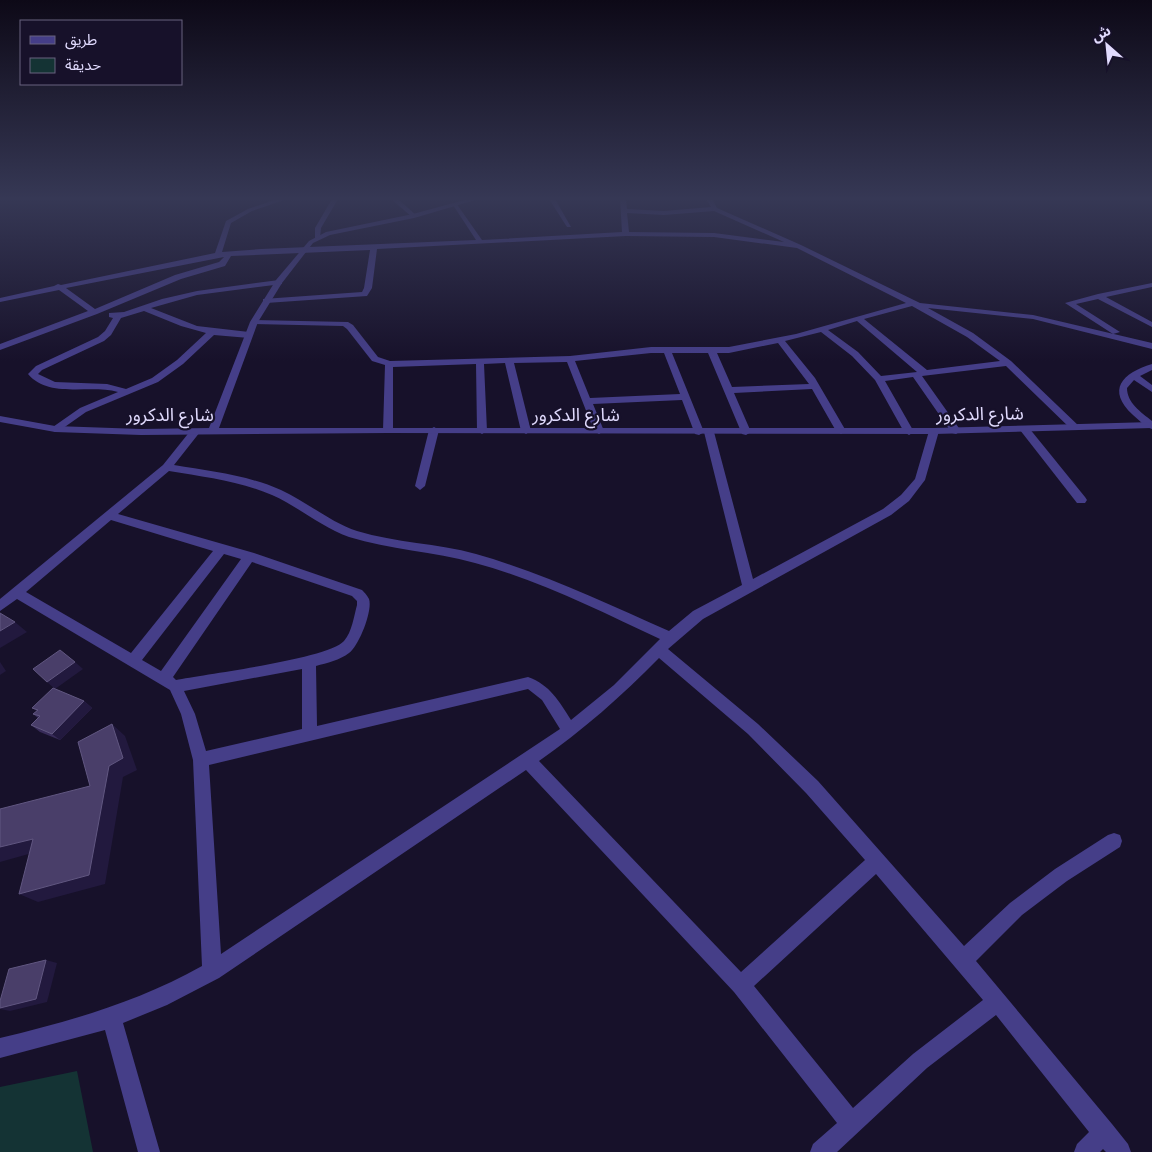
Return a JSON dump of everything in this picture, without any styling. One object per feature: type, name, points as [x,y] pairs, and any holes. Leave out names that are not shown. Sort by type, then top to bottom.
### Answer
[{"type":"street","points":[[0,300],[58,286],[218,255],[252,253]]},
{"type":"street","points":[[213,431],[254,322],[266,301],[301,253]]},
{"type":"street","points":[[266,301],[364,294],[368,288],[373,253]]},
{"type":"street","points":[[813,253],[915,304],[970,335],[1008,363],[1076,428]]},
{"type":"street","points":[[58,286],[97,311],[119,316],[155,304],[208,279],[229,254]]},
{"type":"street","points":[[0,347],[97,311],[146,290],[208,279],[279,282]]},
{"type":"street","points":[[1129,340],[1069,303],[1152,286]]},
{"type":"street","points":[[146,290],[155,304]]},
{"type":"street","points":[[1098,296],[1152,326]]},
{"type":"street","points":[[254,322],[345,324],[350,327],[375,359],[389,364],[509,362],[570,359],[632,352],[667,350],[712,351],[743,348],[915,304],[1006,313],[1055,322],[1152,346]]},
{"type":"street","points":[[144,308],[178,324],[211,333],[249,335]]},
{"type":"street","points":[[119,316],[111,330],[101,340],[39,368],[33,374],[36,378],[53,384],[107,387],[127,392]]},
{"type":"street","points":[[859,319],[921,374],[956,431]]},
{"type":"street","points":[[822,329],[855,354],[879,380],[908,432]]},
{"type":"street","points":[[55,429],[83,410],[155,380],[180,362],[211,333]]},
{"type":"street","points":[[780,340],[815,386],[841,432]]},
{"type":"street","points":[[667,350],[686,397],[704,432],[748,586]]},
{"type":"street","points":[[712,351],[746,432]]},
{"type":"street","points":[[570,359],[599,431]]},
{"type":"street","points":[[509,362],[526,431]]},
{"type":"street","points":[[480,363],[482,431]]},
{"type":"street","points":[[879,380],[1008,363]]},
{"type":"street","points":[[388,430],[389,364]]},
{"type":"street","points":[[1151,425],[1124,402],[1121,396],[1123,389],[1134,376],[1152,367]]},
{"type":"street","points":[[1134,376],[1152,389]]},
{"type":"street","points":[[729,390],[815,386]]},
{"type":"street","points":[[587,401],[686,397]]},
{"type":"street","name":"شارع الدكرور","points":[[0,419],[55,429],[97,432],[434,430],[934,432],[1151,425]]},
{"type":"street","points":[[420,486],[434,430]]},
{"type":"street","points":[[1025,430],[1081,500]]},
{"type":"street","points":[[0,606],[110,516],[166,467],[195,432]]},
{"type":"street","points":[[0,1048],[112,1019],[176,992],[212,971],[570,731],[620,689],[665,644],[698,615],[748,586],[887,512],[905,498],[920,480],[934,432]]},
{"type":"street","points":[[166,467],[258,486],[278,493],[350,533],[472,558],[511,569],[565,590],[665,644],[812,787],[963,960],[1120,1152]]},
{"type":"street","points":[[110,516],[250,556],[357,593],[363,600],[352,644],[341,653],[309,662],[170,682]]},
{"type":"street","points":[[134,660],[222,548]]},
{"type":"street","points":[[170,682],[250,556]]},
{"type":"street","points":[[17,593],[170,682],[188,714],[201,760],[212,971]]},
{"type":"street","points":[[309,662],[310,734]]},
{"type":"street","points":[[201,760],[528,683],[536,685],[543,691],[570,731]]},
{"type":"street","points":[[527,760],[741,985],[851,1123]]},
{"type":"street","points":[[963,960],[1016,909],[1061,875],[1114,841]]},
{"type":"street","points":[[741,985],[877,861]]},
{"type":"street","points":[[821,1152],[920,1061],[997,1002]]},
{"type":"street","points":[[112,1019],[149,1152]]},
{"type":"street","points":[[1084,1152],[1104,1132]]},
{"type":"green space","points":[[77,1071],[93,1152],[0,1152],[0,1087]]},
{"type":"building","points":[[0,613],[15,622],[0,631]]},
{"type":"building","points":[[60,650],[75,662],[47,682],[33,669]]},
{"type":"building","points":[[53,688],[84,701],[52,734],[31,725],[40,716],[33,714],[38,710],[32,708]]},
{"type":"building","points":[[112,724],[123,758],[109,766],[89,875],[19,894],[33,839],[0,847],[0,809],[90,786],[78,742]]},
{"type":"building","points":[[46,960],[36,999],[0,1008],[0,1001],[9,969]]}]
